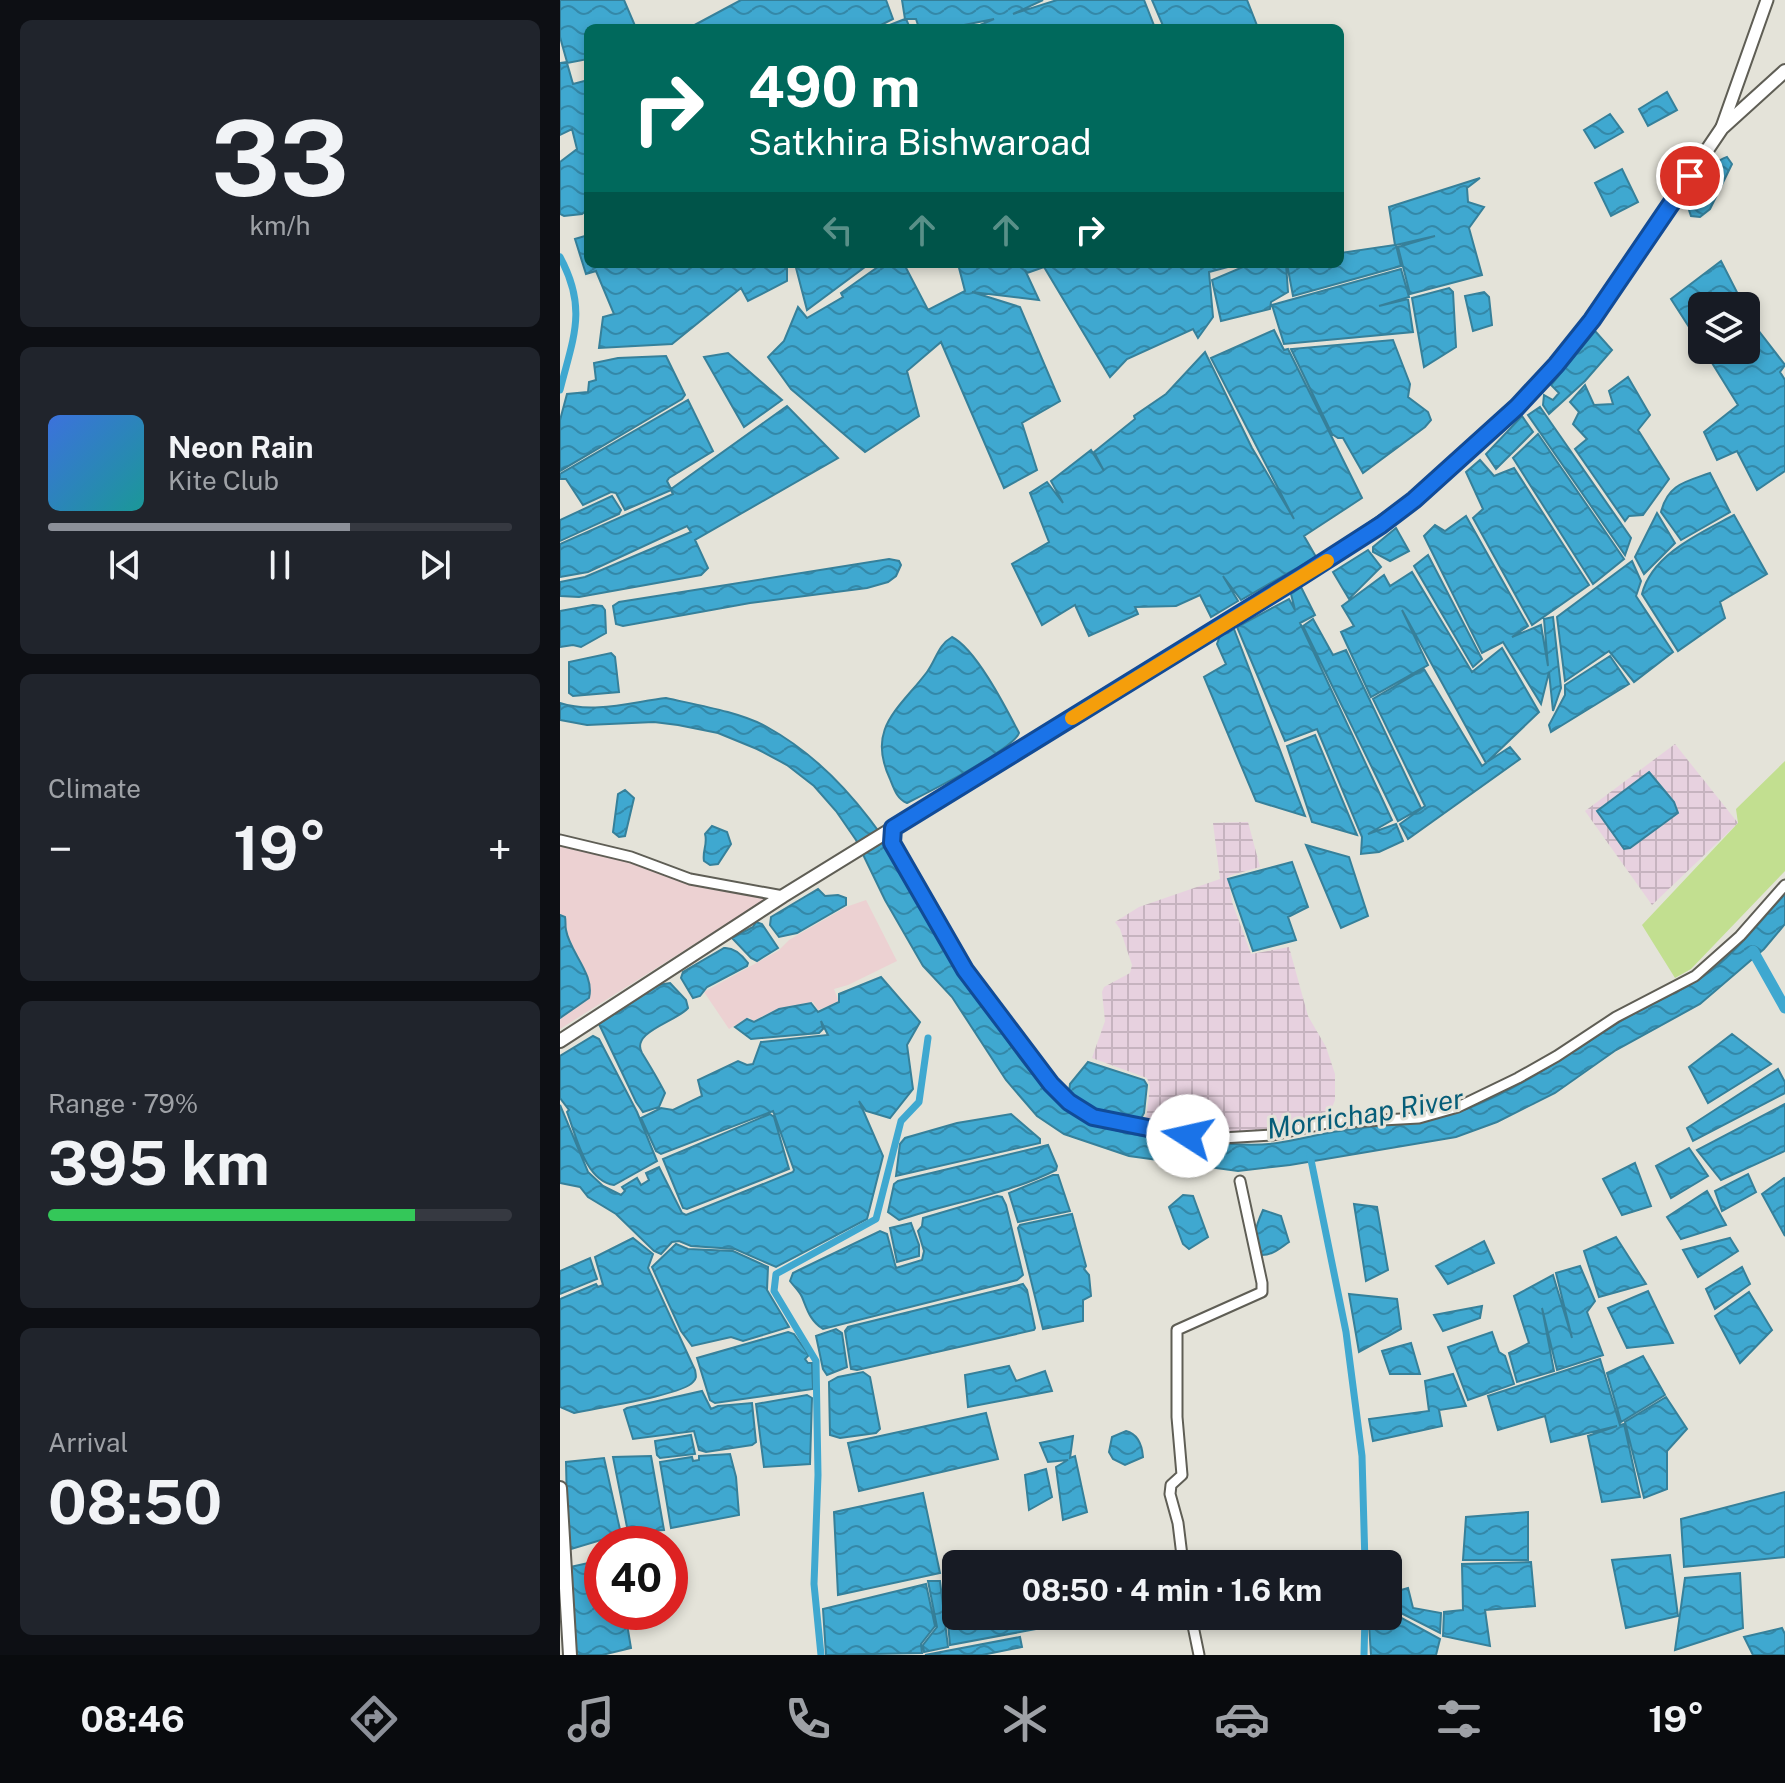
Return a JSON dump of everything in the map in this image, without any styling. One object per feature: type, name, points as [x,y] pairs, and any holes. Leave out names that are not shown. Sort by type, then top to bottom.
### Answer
[{"type":"highway","points":[[560,1041],[783,896],[1309,572],[1381,525],[1424,491],[1517,407],[1556,365],[1592,320],[1722,128],[1785,71]]},
{"type":"highway","points":[[560,1488],[570,1655]]},
{"type":"main road","points":[[1722,128],[1767,0]]},
{"type":"street","points":[[891,829],[892,843],[965,970],[1051,1084],[1069,1102],[1093,1117],[1200,1136],[1273,1135],[1327,1123],[1419,1118],[1458,1107],[1518,1078],[1616,1017],[1695,976],[1740,936],[1785,885]]},
{"type":"street","points":[[560,840],[631,857],[690,879],[783,896]]},
{"type":"street","points":[[1181,1550],[1170,1494],[1171,1485],[1182,1475],[1177,1417],[1177,1330],[1262,1292],[1240,1181]]},
{"type":"street","points":[[1194,1630],[1199,1655]]},
{"type":"shaded area","points":[[1675,744],[1738,823],[1652,905],[1585,811]]},
{"type":"shaded area","points":[[1248,822],[1260,867],[1228,876],[1232,902],[1251,954],[1289,947],[1308,1016],[1326,1047],[1335,1074],[1335,1100],[1327,1120],[1285,1129],[1199,1134],[1157,1127],[1159,1121],[1146,1120],[1150,1086],[1147,1078],[1092,1058],[1105,1021],[1104,987],[1130,973],[1132,965],[1115,922],[1139,907],[1220,879],[1213,823]]},
{"type":"shaded area","points":[[560,841],[690,881],[767,898],[560,1029]]},
{"type":"shaded area","points":[[866,900],[897,961],[834,989],[839,1002],[818,1010],[813,1002],[777,1009],[753,1021],[749,1017],[729,1029],[704,992],[778,951],[789,940],[846,907]]},
{"type":"green space","points":[[1785,761],[1785,871],[1691,969],[1675,978],[1642,925],[1738,823],[1736,809]]},
{"type":"water","points":[[560,0],[624,0],[634,24],[584,24],[584,60],[567,63],[573,84],[584,81],[584,212],[564,216],[560,214],[560,162],[577,149],[572,129],[560,135],[560,63],[567,62],[560,37]]},
{"type":"water","points":[[741,0],[886,0],[893,19],[883,24],[696,24]]},
{"type":"water","points":[[902,0],[1043,0],[1013,14],[1057,0],[1144,0],[1153,24],[982,24],[994,19],[969,24],[918,24],[916,19],[906,19],[908,24],[892,24],[905,19]]},
{"type":"water","points":[[1152,0],[1247,0],[1256,24],[1162,24]]},
{"type":"water","points":[[1667,92],[1677,110],[1648,126],[1639,109]]},
{"type":"water","points":[[1610,114],[1623,132],[1595,148],[1584,130]]},
{"type":"water","points":[[1727,157],[1732,164],[1710,209],[1700,217],[1691,216],[1690,199],[1698,181],[1712,166]]},
{"type":"water","points":[[1622,169],[1638,202],[1611,216],[1595,183]]},
{"type":"water","points":[[1480,178],[1467,188],[1468,202],[1484,207],[1469,228],[1482,275],[1410,294],[1398,247],[1435,236],[1396,245],[1401,266],[1293,296],[1288,268],[1344,268],[1344,252],[1395,245],[1389,207]]},
{"type":"water","points":[[584,236],[584,268],[575,239]]},
{"type":"water","points":[[1721,261],[1737,292],[1688,292],[1688,325],[1671,299]]},
{"type":"water","points":[[584,268],[787,268],[787,281],[748,301],[741,288],[672,344],[599,348],[603,317],[614,314],[596,271],[586,274]]},
{"type":"water","points":[[796,268],[864,268],[807,310]]},
{"type":"water","points":[[876,268],[906,268],[928,310],[965,291],[959,268],[1041,268],[1027,273],[1025,270],[1039,300],[972,292],[1020,307],[1060,401],[1022,423],[1037,470],[1004,488],[941,342],[907,371],[919,416],[865,452],[791,389],[768,357],[784,341],[798,307],[807,318],[843,297],[841,293]]},
{"type":"water","points":[[1045,268],[1224,268],[1209,272],[1213,317],[1198,338],[1193,329],[1127,359],[1110,377]]},
{"type":"water","points":[[1240,268],[1286,268],[1288,292],[1271,302],[1270,309],[1221,321],[1212,280]]},
{"type":"water","points":[[1401,269],[1409,297],[1379,306],[1408,299],[1413,332],[1284,344],[1272,305]]},
{"type":"water","points":[[1449,288],[1453,292],[1456,347],[1424,367],[1412,298]]},
{"type":"water","points":[[1484,292],[1489,297],[1492,325],[1473,331],[1465,296]]},
{"type":"water","points":[[1274,330],[1284,350],[1288,349],[1362,498],[1304,536],[1316,557],[1241,600],[1223,576],[1238,601],[1211,617],[1200,595],[1176,606],[1135,607],[1138,614],[1089,636],[1075,605],[1042,625],[1012,564],[1049,542],[1030,493],[1047,482],[1063,503],[1051,481],[1091,450],[1104,471],[1094,452],[1135,419],[1134,416],[1166,394],[1205,352],[1252,448],[1294,519],[1211,358]]},
{"type":"water","points":[[1595,331],[1612,350],[1585,381],[1549,414],[1543,405],[1544,395],[1553,400],[1559,393],[1551,385]]},
{"type":"water","points":[[1760,332],[1785,365],[1780,372],[1785,380],[1785,471],[1757,490],[1737,451],[1717,460],[1704,432],[1738,405],[1713,364],[1760,364]]},
{"type":"water","points":[[1393,340],[1410,384],[1408,397],[1428,412],[1431,420],[1363,473],[1343,438],[1332,434],[1291,349]]},
{"type":"water","points":[[728,353],[782,400],[744,427],[704,357]]},
{"type":"water","points":[[666,356],[685,395],[682,399],[560,471],[560,420],[567,394],[588,392],[589,382],[596,380],[594,363],[618,358]]},
{"type":"water","points":[[1628,377],[1650,415],[1638,430],[1669,479],[1643,515],[1629,516],[1625,521],[1575,449],[1587,439],[1573,424],[1579,412],[1570,402],[1585,385],[1594,405],[1613,404],[1609,391]]},
{"type":"water","points":[[688,400],[713,451],[669,478],[667,481],[671,489],[787,406],[838,458],[695,540],[708,568],[701,575],[579,597],[560,596],[560,582],[585,577],[691,532],[687,526],[588,572],[560,577],[560,544],[673,494],[671,490],[625,510],[616,493],[611,492],[583,505],[566,479],[560,479],[560,474]]},
{"type":"water","points":[[1540,407],[1631,538],[1625,555],[1528,415]]},
{"type":"water","points":[[1522,416],[1533,432],[1496,469],[1486,454]]},
{"type":"water","points":[[1538,434],[1624,559],[1593,584],[1513,458]]},
{"type":"water","points":[[1480,460],[1494,476],[1514,468],[1589,585],[1532,625],[1473,518],[1483,509],[1466,472]]},
{"type":"water","points":[[1710,473],[1730,512],[1681,540],[1661,512],[1664,503],[1679,485]]},
{"type":"water","points":[[612,496],[621,510],[619,514],[560,541],[560,520]]},
{"type":"water","points":[[1657,513],[1675,543],[1644,574],[1635,557]]},
{"type":"water","points":[[1734,515],[1767,574],[1720,602],[1725,618],[1678,651],[1642,594],[1647,580],[1679,546]]},
{"type":"water","points":[[1466,516],[1528,626],[1512,637],[1541,625],[1548,666],[1544,619],[1553,617],[1561,688],[1553,711],[1549,672],[1541,704],[1503,642],[1482,653],[1424,536],[1435,525],[1445,531]]},
{"type":"water","points":[[1396,528],[1409,551],[1390,561],[1373,552],[1373,547]]},
{"type":"water","points":[[1368,550],[1381,567],[1349,599],[1333,572]]},
{"type":"water","points":[[1428,555],[1482,659],[1473,667],[1414,566]]},
{"type":"water","points":[[889,559],[899,561],[901,565],[896,576],[888,582],[867,588],[750,603],[623,626],[616,624],[613,606],[619,602]]},
{"type":"water","points":[[1632,561],[1641,581],[1636,596],[1673,652],[1634,682],[1609,651],[1565,681],[1557,617]]},
{"type":"water","points":[[1412,572],[1472,672],[1502,648],[1539,712],[1487,762],[1510,747],[1520,759],[1408,839],[1400,824],[1425,806],[1373,699],[1424,669],[1482,766],[1486,763],[1402,610],[1428,665],[1371,697],[1341,632],[1354,626],[1342,606],[1384,575],[1390,586]]},
{"type":"water","points":[[1301,587],[1315,615],[1300,623],[1392,820],[1368,834],[1396,824],[1403,841],[1379,852],[1361,854],[1362,837],[1317,729],[1285,741],[1237,627],[1289,599],[1295,610],[1291,594]]},
{"type":"water","points":[[602,606],[605,610],[606,633],[581,647],[560,647],[560,611]]},
{"type":"water","points":[[1313,619],[1333,655],[1346,650],[1421,808],[1398,821],[1303,626]]},
{"type":"water","points":[[1234,629],[1305,816],[1256,801],[1204,677],[1226,664],[1217,644],[1221,633]]},
{"type":"water","points":[[952,637],[980,666],[1019,733],[987,760],[907,803],[896,793],[884,761],[884,732],[889,720],[927,672],[943,644]]},
{"type":"water","points":[[611,653],[615,657],[619,692],[573,696],[569,693],[569,662]]},
{"type":"water","points":[[1610,656],[1629,684],[1551,732],[1549,725],[1565,695],[1565,685]]},
{"type":"water","points":[[666,698],[756,722],[814,760],[855,801],[890,847],[981,1000],[1013,1049],[1050,1094],[1081,1117],[1136,1135],[1225,1144],[1267,1144],[1455,1113],[1529,1079],[1632,1014],[1701,978],[1732,953],[1785,894],[1785,924],[1764,949],[1700,1004],[1616,1050],[1555,1093],[1497,1122],[1456,1137],[1238,1171],[1129,1156],[1064,1134],[1037,1116],[1006,1080],[952,997],[923,966],[885,900],[856,840],[836,811],[814,786],[787,765],[718,733],[678,725],[654,722],[587,725],[560,720],[560,703],[599,707]]},
{"type":"water","points":[[1315,735],[1357,835],[1312,822],[1287,746]]},
{"type":"water","points":[[1649,772],[1674,802],[1678,813],[1630,848],[1624,849],[1597,811]]},
{"type":"water","points":[[625,790],[634,798],[625,836],[619,837],[613,832],[618,794]]},
{"type":"water","points":[[712,826],[727,832],[731,844],[718,864],[710,865],[704,861],[705,834]]},
{"type":"water","points":[[1306,845],[1349,857],[1368,916],[1341,928]]},
{"type":"water","points":[[1292,862],[1308,907],[1288,917],[1296,940],[1253,951],[1228,879]]},
{"type":"water","points":[[818,889],[825,896],[846,898],[846,905],[797,933],[779,937],[770,925],[771,917]]},
{"type":"water","points":[[560,915],[565,917],[568,939],[590,989],[589,998],[560,1018]]},
{"type":"water","points":[[756,922],[762,924],[778,948],[757,961],[732,938],[753,927]]},
{"type":"water","points":[[724,948],[738,952],[748,963],[747,966],[693,998],[681,978],[683,972]]},
{"type":"water","points":[[881,977],[920,1022],[907,1045],[913,1089],[890,1118],[866,1111],[859,1101],[883,1156],[867,1219],[776,1267],[735,1249],[691,1246],[679,1241],[672,1242],[661,1254],[654,1251],[616,1214],[588,1197],[580,1187],[560,1183],[560,1105],[588,1172],[603,1186],[621,1195],[625,1191],[622,1187],[637,1178],[641,1185],[649,1180],[646,1173],[659,1167],[682,1213],[686,1215],[793,1172],[773,1111],[661,1154],[656,1151],[641,1118],[661,1108],[673,1110],[702,1096],[698,1080],[738,1061],[753,1064],[761,1042],[828,1035],[821,1021],[823,1029],[819,1033],[751,1039],[735,1027],[747,1019],[754,1022],[779,1009],[811,1003],[818,1012],[839,1002],[839,994]]},
{"type":"water","points":[[670,983],[686,1000],[688,1008],[642,1039],[642,1053],[665,1093],[659,1107],[643,1112],[599,1024],[658,985]]},
{"type":"water","points":[[1732,1034],[1771,1064],[1708,1103],[1689,1067]]},
{"type":"water","points":[[593,1036],[599,1039],[637,1112],[657,1161],[614,1185],[604,1182],[589,1166],[574,1133],[569,1110],[560,1098],[560,1056]]},
{"type":"water","points":[[1088,1062],[1144,1080],[1147,1085],[1144,1113],[1138,1124],[1101,1114],[1069,1092],[1070,1084]]},
{"type":"water","points":[[1778,1069],[1785,1082],[1785,1093],[1693,1141],[1687,1128]]},
{"type":"water","points":[[1785,1104],[1785,1151],[1721,1180],[1697,1150]]},
{"type":"water","points":[[770,1114],[774,1117],[789,1169],[683,1208],[663,1159]]},
{"type":"water","points":[[1011,1114],[1040,1139],[1040,1143],[896,1176],[900,1144],[905,1138],[957,1123]]},
{"type":"water","points":[[1048,1145],[1056,1170],[1037,1179],[899,1220],[888,1212],[894,1184],[898,1181]]},
{"type":"water","points":[[1689,1148],[1708,1176],[1671,1198],[1656,1166]]},
{"type":"water","points":[[1635,1163],[1651,1206],[1622,1215],[1603,1179]]},
{"type":"water","points":[[1748,1174],[1756,1192],[1722,1211],[1715,1191]]},
{"type":"water","points":[[1058,1175],[1070,1211],[1018,1222],[1009,1193]]},
{"type":"water","points":[[1785,1179],[1785,1236],[1762,1194]]},
{"type":"water","points":[[1707,1191],[1726,1225],[1681,1239],[1667,1217]]},
{"type":"water","points":[[1183,1195],[1193,1196],[1208,1237],[1189,1249],[1183,1244],[1169,1207]]},
{"type":"water","points":[[1002,1197],[1006,1205],[1023,1275],[1017,1280],[823,1329],[812,1319],[801,1295],[790,1281],[793,1273],[880,1231],[887,1234],[896,1268],[922,1260],[924,1251],[918,1231],[923,1218]]},
{"type":"water","points":[[1354,1204],[1377,1207],[1388,1270],[1366,1281]]},
{"type":"water","points":[[1263,1210],[1281,1216],[1289,1242],[1262,1255],[1255,1233]]},
{"type":"water","points":[[1072,1214],[1086,1266],[1084,1269],[1089,1275],[1091,1296],[1083,1300],[1083,1321],[1043,1329],[1018,1228],[1020,1225]]},
{"type":"water","points":[[911,1223],[919,1245],[919,1256],[897,1262],[890,1228]]},
{"type":"water","points":[[1616,1237],[1646,1284],[1599,1297],[1584,1251]]},
{"type":"water","points":[[633,1238],[653,1254],[648,1268],[696,1378],[686,1387],[673,1392],[574,1413],[560,1407],[560,1299],[596,1284],[598,1287],[603,1285],[595,1257]]},
{"type":"water","points":[[1730,1238],[1738,1251],[1698,1277],[1683,1250]]},
{"type":"water","points":[[1484,1241],[1494,1263],[1448,1284],[1436,1266]]},
{"type":"water","points":[[676,1244],[688,1249],[733,1251],[768,1267],[767,1290],[789,1327],[743,1341],[731,1337],[692,1346],[681,1331],[652,1267]]},
{"type":"water","points":[[590,1258],[597,1279],[560,1294],[560,1271]]},
{"type":"water","points":[[1580,1266],[1595,1301],[1587,1312],[1603,1355],[1557,1370],[1542,1308],[1554,1371],[1517,1382],[1509,1353],[1529,1343],[1514,1296],[1553,1275],[1572,1338],[1556,1273]]},
{"type":"water","points":[[1742,1267],[1750,1284],[1715,1309],[1706,1289]]},
{"type":"water","points":[[1023,1284],[1027,1290],[1034,1330],[851,1369],[845,1331],[848,1327]]},
{"type":"water","points":[[1648,1291],[1673,1343],[1627,1348],[1608,1308]]},
{"type":"water","points":[[1749,1292],[1772,1330],[1740,1363],[1715,1316]]},
{"type":"water","points":[[1349,1294],[1397,1299],[1401,1329],[1359,1352]]},
{"type":"water","points":[[1482,1306],[1480,1318],[1443,1331],[1434,1315]]},
{"type":"water","points":[[836,1329],[842,1333],[847,1367],[827,1375],[816,1336]]},
{"type":"water","points":[[788,1332],[794,1334],[809,1355],[805,1359],[812,1363],[813,1389],[715,1403],[710,1400],[697,1358]]},
{"type":"water","points":[[1492,1332],[1499,1352],[1505,1356],[1514,1384],[1468,1400],[1448,1347]]},
{"type":"water","points":[[1411,1343],[1420,1374],[1390,1374],[1382,1351]]},
{"type":"water","points":[[1643,1356],[1665,1395],[1621,1422],[1607,1373]]},
{"type":"water","points":[[1600,1359],[1620,1425],[1624,1424],[1640,1497],[1602,1502],[1588,1436],[1617,1426],[1551,1442],[1545,1416],[1498,1430],[1488,1396]]},
{"type":"water","points":[[1009,1366],[1016,1381],[1045,1371],[1052,1391],[968,1407],[965,1375]]},
{"type":"water","points":[[863,1372],[870,1377],[880,1429],[876,1433],[840,1438],[830,1435],[829,1382]]},
{"type":"water","points":[[1453,1374],[1466,1406],[1439,1410],[1442,1426],[1373,1441],[1369,1419],[1429,1411],[1425,1381]]},
{"type":"water","points":[[702,1391],[711,1409],[752,1403],[756,1442],[706,1452],[699,1450],[694,1431],[633,1439],[624,1410]]},
{"type":"water","points":[[807,1395],[812,1398],[810,1464],[764,1467],[756,1404]]},
{"type":"water","points":[[1666,1397],[1687,1429],[1667,1451],[1667,1489],[1644,1498],[1625,1422]]},
{"type":"water","points":[[986,1413],[998,1459],[859,1491],[848,1443]]},
{"type":"water","points":[[1126,1431],[1139,1441],[1143,1457],[1125,1465],[1113,1459],[1109,1452],[1112,1437]]},
{"type":"water","points":[[691,1435],[695,1454],[660,1458],[657,1455],[655,1441]]},
{"type":"water","points":[[1073,1436],[1070,1458],[1075,1456],[1087,1512],[1063,1520],[1056,1467],[1068,1460],[1048,1462],[1040,1443]]},
{"type":"water","points":[[730,1454],[736,1477],[739,1515],[671,1526],[660,1462],[692,1457],[693,1461],[699,1460],[699,1456]]},
{"type":"water","points":[[651,1456],[663,1526],[627,1526],[613,1457]]},
{"type":"water","points":[[604,1458],[619,1526],[584,1526],[584,1545],[568,1550],[566,1462]]},
{"type":"water","points":[[1046,1469],[1052,1497],[1029,1510],[1025,1475]]},
{"type":"water","points":[[1785,1492],[1785,1557],[1684,1567],[1681,1519]]},
{"type":"water","points":[[923,1493],[940,1573],[838,1595],[834,1512]]},
{"type":"water","points":[[1528,1512],[1528,1560],[1463,1560],[1466,1517]]},
{"type":"water","points":[[1670,1555],[1678,1616],[1626,1628],[1612,1560]]},
{"type":"water","points":[[1531,1562],[1535,1606],[1485,1610],[1490,1646],[1443,1636],[1444,1612],[1463,1610],[1462,1564]]},
{"type":"water","points":[[584,1564],[584,1630],[628,1630],[631,1648],[602,1655],[574,1655],[570,1567]]},
{"type":"water","points":[[1740,1573],[1743,1628],[1675,1650],[1685,1578]]},
{"type":"water","points":[[928,1581],[940,1581],[942,1630],[946,1630],[948,1647],[924,1652],[923,1645],[937,1627]]},
{"type":"water","points":[[926,1584],[935,1626],[921,1644],[922,1653],[826,1655],[823,1609]]},
{"type":"water","points":[[1408,1588],[1413,1608],[1441,1613],[1440,1633],[1402,1614],[1402,1590]]},
{"type":"water","points":[[1402,1618],[1440,1639],[1436,1655],[1371,1655],[1369,1630],[1402,1630]]},
{"type":"water","points":[[1782,1628],[1785,1655],[1753,1655],[1744,1637]]},
{"type":"water","points":[[949,1630],[1031,1630],[950,1645]]},
{"type":"water","points":[[1020,1637],[1022,1647],[982,1655],[925,1655]]},
{"type":"waterway","points":[[560,257],[569,276],[576,308],[573,339],[560,390]]},
{"type":"waterway","points":[[1753,951],[1785,1008]]},
{"type":"waterway","points":[[821,1655],[814,1584],[818,1475],[816,1361],[774,1291],[776,1274],[876,1219],[901,1121],[919,1102],[928,1038]]},
{"type":"waterway","points":[[1310,1155],[1346,1332],[1362,1456],[1365,1550]]},
{"type":"waterway","points":[[1364,1655],[1365,1630]]},
{"type":"slow traffic","points":[[1072,718],[1327,561]]},
{"type":"route","points":[[1188,1136],[1093,1117],[1069,1102],[1051,1084],[965,970],[942,933],[892,843],[893,828],[1300,577],[1414,500],[1517,407],[1556,365],[1592,320],[1690,176]]},
{"type":"water label","name":"Morrichap River","points":[[1365,1113]]}]
